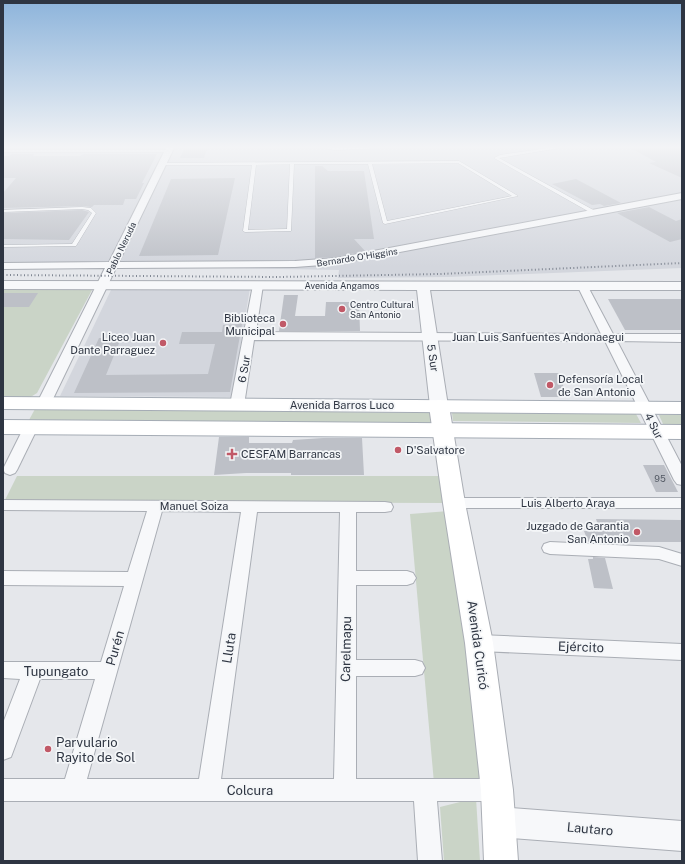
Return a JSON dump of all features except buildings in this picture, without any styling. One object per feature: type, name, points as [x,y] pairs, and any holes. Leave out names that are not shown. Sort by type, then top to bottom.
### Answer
[{"type":"main road","name":"Avenida Barros Luco","points":[[3,403],[237,405],[657,432],[682,432]]},
{"type":"main road","points":[[3,423],[24,415],[44,403]]},
{"type":"main road","name":"Avenida Barros Luco","points":[[3,427],[441,418],[645,408],[682,408]]},
{"type":"main road","name":"Avenida Curicó","points":[[441,418],[454,503],[479,643],[497,790],[501,861]]},
{"type":"street","name":"Pablo Neruda","points":[[44,403],[151,186]]},
{"type":"street","name":"Bernardo O'Higgins","points":[[3,266],[309,263],[336,261],[682,196]]},
{"type":"street","name":"Avenida Angamos","points":[[3,285],[682,286]]},
{"type":"street","name":"6 Sur","points":[[237,405],[258,285]]},
{"type":"street","name":"5 Sur","points":[[423,285],[441,418]]},
{"type":"street","name":"4 Sur","points":[[582,285],[682,480]]},
{"type":"street","name":"Juan Luis Sanfuentes Andonaegui","points":[[250,336],[682,338]]},
{"type":"street","points":[[10,470],[31,427]]},
{"type":"street","name":"Luis Alberto Araya","points":[[454,503],[682,503]]},
{"type":"street","name":"Manuel Soiza","points":[[3,505],[384,507]]},
{"type":"street","name":"Purén","points":[[74,790],[156,506]]},
{"type":"street","name":"Lluta","points":[[208,790],[250,506]]},
{"type":"street","name":"Carelmapu","points":[[345,790],[348,507]]},
{"type":"street","points":[[550,548],[659,553],[682,560]]},
{"type":"street","points":[[3,578],[135,579]]},
{"type":"street","points":[[347,578],[407,578]]},
{"type":"street","name":"Ejército","points":[[479,643],[682,652]]},
{"type":"street","points":[[346,668],[415,668]]},
{"type":"street","name":"Tupungato","points":[[3,670],[108,671]]},
{"type":"street","points":[[3,750],[33,671]]},
{"type":"street","name":"Colcura","points":[[3,790],[497,790]]},
{"type":"street","points":[[425,790],[430,861]]},
{"type":"street","name":"Lautaro","points":[[498,822],[682,836]]},
{"type":"lane","points":[[251,186],[245,230],[289,230],[291,186]]},
{"type":"lane","points":[[376,186],[385,223],[516,196],[500,186]]},
{"type":"lane","points":[[547,186],[595,213]]},
{"type":"lane","points":[[3,211],[82,208],[92,210],[94,214],[74,245],[3,246]]},
{"type":"shaded area","points":[[3,186],[682,186],[682,268],[448,277],[338,278],[339,270],[3,264]]},
{"type":"shaded area","points":[[3,288],[92,290],[37,393],[29,398],[3,397]]},
{"type":"shaded area","name":"Liceo Juan Dante Parraguez","points":[[250,288],[232,397],[60,396],[111,290]]},
{"type":"shaded area","points":[[35,409],[432,413],[434,424],[29,420]]},
{"type":"shaded area","points":[[452,413],[636,414],[641,423],[453,421]]},
{"type":"shaded area","points":[[659,415],[682,415],[682,424],[663,424]]},
{"type":"shaded area","points":[[17,476],[442,476],[449,503],[4,502]]},
{"type":"shaded area","points":[[449,511],[483,781],[434,783],[410,514]]},
{"type":"shaded area","points":[[476,798],[480,861],[444,861],[440,807]]},
{"type":"railway","points":[[3,275],[278,277],[440,274],[682,263]]},
{"type":"place","name":"Centro Cultural San Antonio","points":[[342,309]]},
{"type":"place","name":"Biblioteca Municipal","points":[[283,324]]},
{"type":"place","name":"Liceo Juan Dante Parraguez","points":[[163,343]]},
{"type":"place","name":"Defensoría Local de San Antonio","points":[[550,385]]},
{"type":"place","name":"D'Salvatore","points":[[398,450]]},
{"type":"place","name":"CESFAM Barrancas","points":[[232,454]]},
{"type":"place","name":"Juzgado de Garantia San Antonio","points":[[637,532]]},
{"type":"place","name":"Parvulario Rayito de Sol","points":[[48,749]]}]
